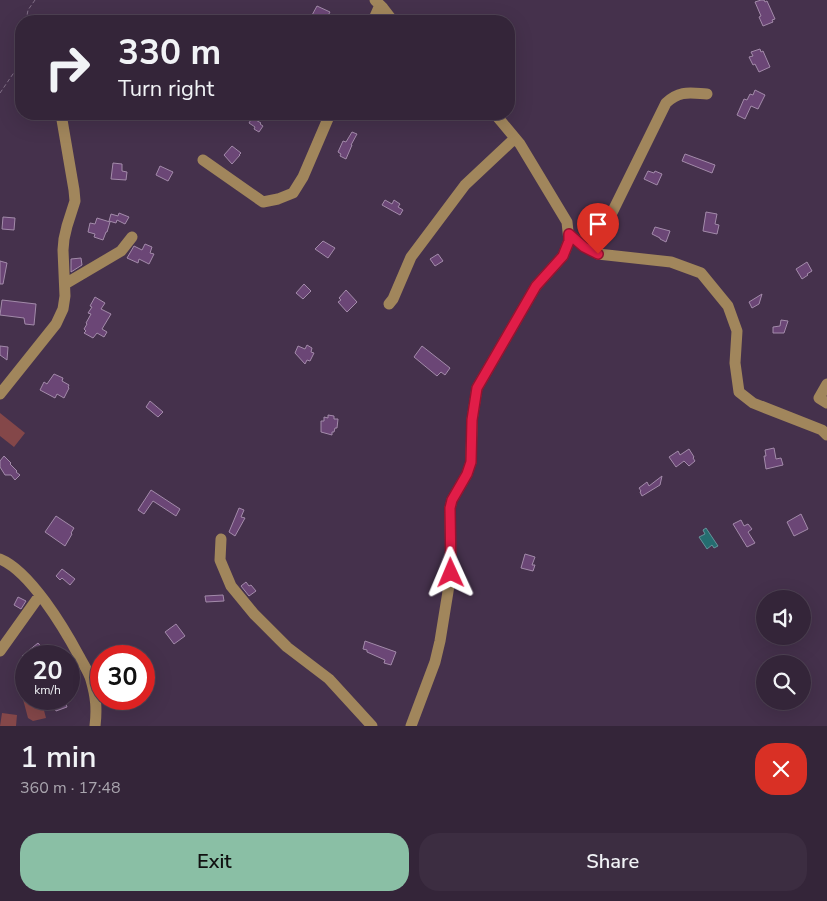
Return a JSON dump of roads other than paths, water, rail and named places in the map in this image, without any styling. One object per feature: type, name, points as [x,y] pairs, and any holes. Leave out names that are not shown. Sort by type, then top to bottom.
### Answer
[{"type":"street","points":[[374,15],[377,2]]},
{"type":"street","points":[[377,2],[388,15]]},
{"type":"street","points":[[584,247],[603,231],[666,102],[680,94],[707,94]]},
{"type":"street","points":[[0,394],[56,324],[64,309],[64,239],[75,201],[62,120]]},
{"type":"street","points":[[203,160],[264,202],[278,199],[293,193],[303,177],[327,120]]},
{"type":"street","points":[[412,726],[435,662],[440,641],[451,573],[450,508],[452,500],[467,474],[471,462],[472,420],[477,388],[536,286],[563,256],[569,241],[567,222],[520,144],[500,120]]},
{"type":"street","points":[[389,304],[393,299],[411,257],[465,185],[515,138]]},
{"type":"street","points":[[569,234],[584,247],[598,254],[671,262],[701,273],[728,306],[737,331],[735,363],[739,392],[753,403],[822,430],[827,435]]},
{"type":"street","points":[[65,284],[121,251],[132,237]]},
{"type":"street","points":[[827,384],[819,398],[827,403]]},
{"type":"street","points":[[221,539],[220,560],[231,586],[254,614],[287,647],[329,679],[372,726]]},
{"type":"street","points":[[0,559],[8,562],[25,577],[40,595],[71,642],[91,679],[97,709],[95,726]]},
{"type":"street","points":[[0,651],[40,595]]}]
